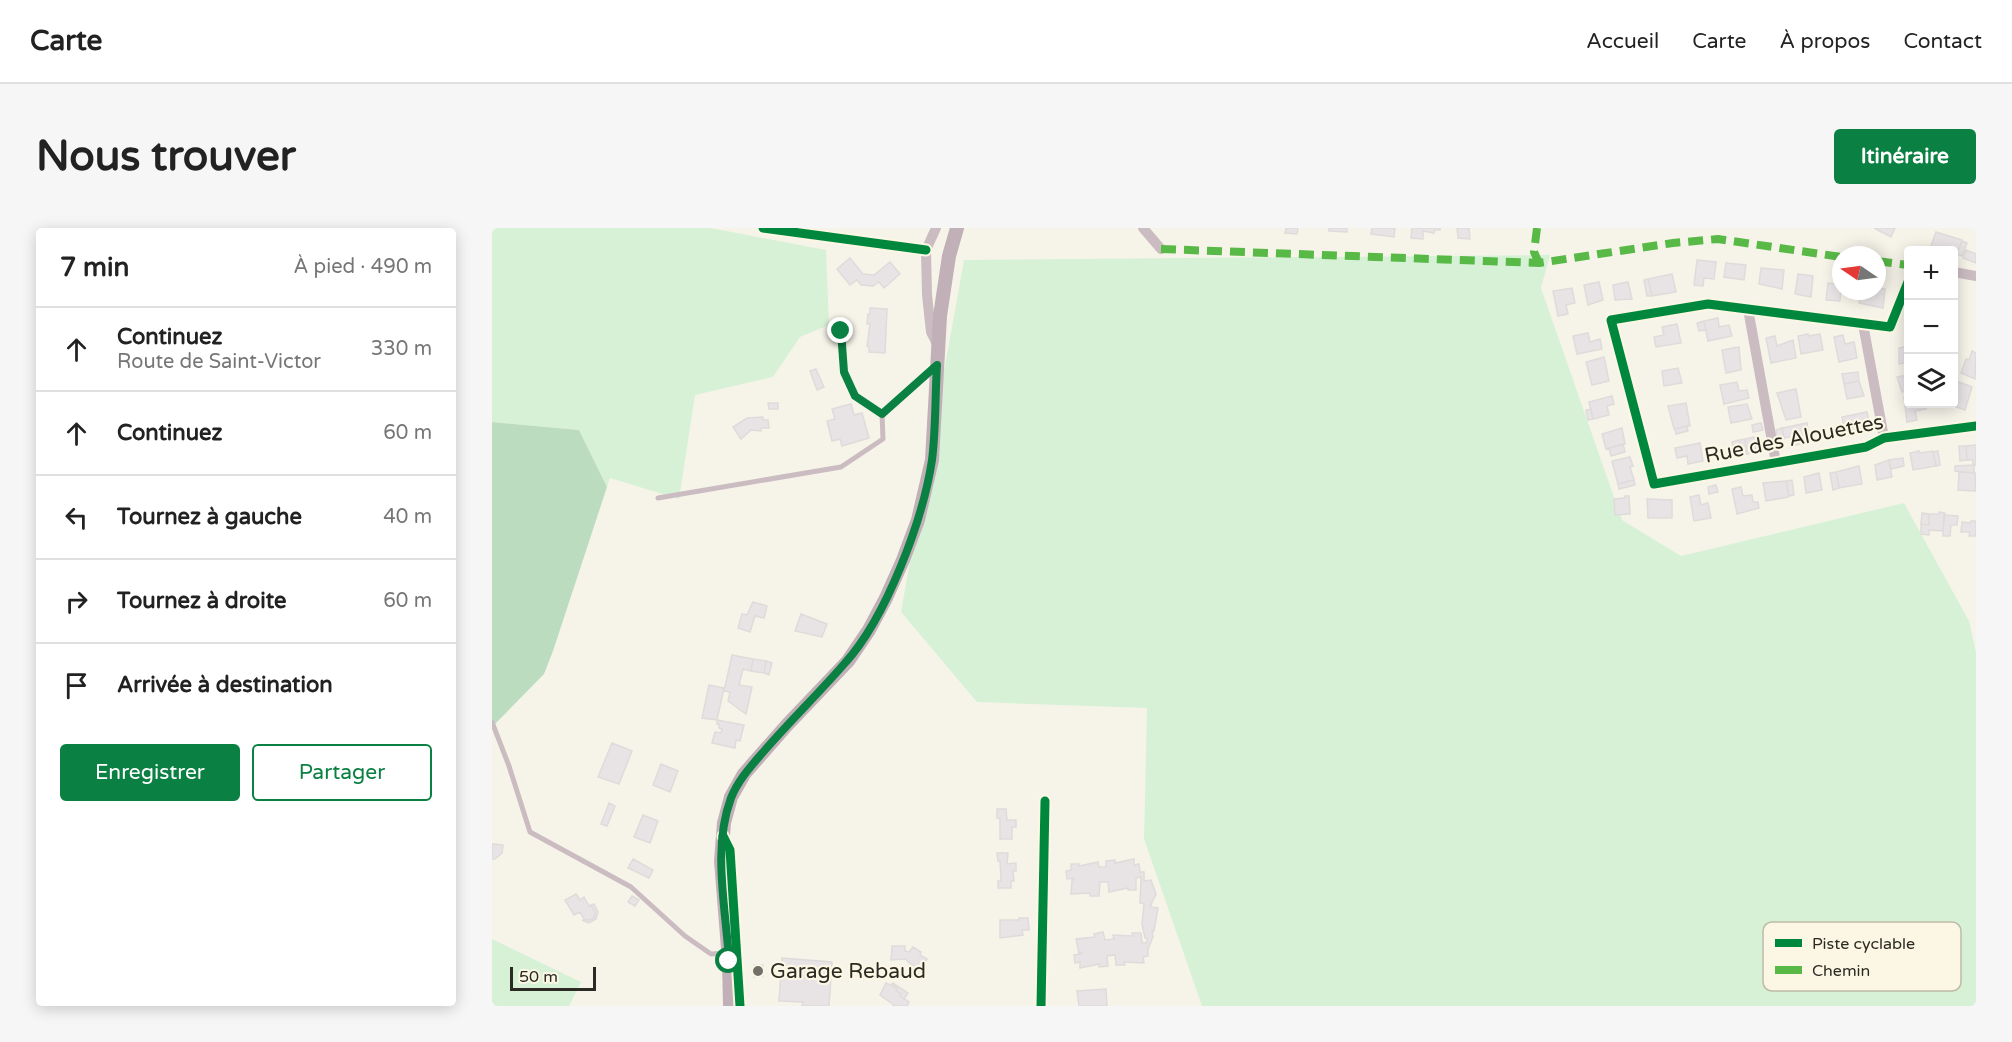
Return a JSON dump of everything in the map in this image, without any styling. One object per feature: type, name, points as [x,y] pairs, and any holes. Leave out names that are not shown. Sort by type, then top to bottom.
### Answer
[{"type":"main road","points":[[730,1006],[729,953],[721,861],[724,823],[731,797],[744,774],[848,661],[869,630],[907,550],[918,520],[932,460],[938,346],[945,276],[957,228]]},
{"type":"street","points":[[763,228],[926,250]]},
{"type":"street","points":[[936,228],[926,250],[927,295],[932,332],[938,346]]},
{"type":"street","points":[[1143,228],[1161,249]]},
{"type":"street","points":[[1958,273],[1976,276]]},
{"type":"street","points":[[1776,463],[1748,309],[1890,327],[1904,292]]},
{"type":"street","name":"Rue des Alouettes","points":[[1748,309],[1708,304],[1611,320],[1654,484],[1866,447],[1884,438],[1976,426]]},
{"type":"street","points":[[1863,324],[1884,438]]},
{"type":"street","points":[[1041,1006],[1045,801]]},
{"type":"lane","points":[[841,331],[844,372],[855,396],[882,414]]},
{"type":"lane","points":[[882,414],[937,365]]},
{"type":"lane","points":[[658,498],[841,467],[883,440],[882,414]]},
{"type":"lane","points":[[492,722],[530,832],[631,887],[685,936],[711,954],[729,953]]},
{"type":"green space","points":[[492,228],[711,228],[826,250],[829,325],[800,337],[773,377],[695,395],[679,499],[610,478],[607,487],[579,430],[492,422]]},
{"type":"green space","points":[[1550,255],[1541,288],[1622,520],[1681,556],[1904,503],[1969,621],[1976,652],[1976,1006],[1202,1006],[1144,839],[1147,708],[977,702],[901,612],[964,260]]},
{"type":"green space","points":[[492,422],[579,430],[607,487],[544,674],[492,727]]},
{"type":"green space","points":[[492,939],[581,982],[569,1006],[492,1006]]},
{"type":"building","points":[[1286,228],[1298,228],[1297,234],[1285,233]]},
{"type":"building","points":[[1329,228],[1347,228],[1347,232],[1329,231]]},
{"type":"building","points":[[1372,228],[1395,228],[1394,237],[1371,234]]},
{"type":"building","points":[[1412,228],[1440,228],[1440,230],[1434,230],[1434,233],[1423,231],[1423,239],[1411,238]]},
{"type":"building","points":[[1457,228],[1469,228],[1470,239],[1458,238]]},
{"type":"building","points":[[1874,228],[1895,228],[1891,237]]},
{"type":"building","points":[[1936,232],[1962,240],[1958,251],[1958,246],[1931,246]]},
{"type":"building","points":[[1962,241],[1967,243],[1962,256],[1958,254]]},
{"type":"building","points":[[1966,250],[1976,254],[1976,263],[1963,258]]},
{"type":"building","points":[[850,258],[863,274],[874,275],[890,262],[900,274],[884,288],[879,282],[873,286],[861,285],[857,280],[850,285],[837,269]]},
{"type":"building","points":[[1697,260],[1716,262],[1714,279],[1704,278],[1703,286],[1694,285]]},
{"type":"building","points":[[1726,263],[1746,265],[1744,280],[1724,277]]},
{"type":"building","points":[[1761,268],[1784,270],[1782,289],[1759,284]]},
{"type":"building","points":[[1672,274],[1676,292],[1652,296],[1648,279]]},
{"type":"building","points":[[1798,274],[1813,276],[1811,297],[1795,294]]},
{"type":"building","points":[[1648,279],[1652,296],[1647,296],[1644,280]]},
{"type":"building","points":[[1599,282],[1603,300],[1588,305],[1584,285]]},
{"type":"building","points":[[1628,282],[1632,299],[1615,300],[1613,285]]},
{"type":"building","points":[[1828,283],[1832,284],[1832,300],[1840,301],[1826,300]]},
{"type":"building","points":[[1572,288],[1575,303],[1566,305],[1568,314],[1558,316],[1553,291]]},
{"type":"building","points":[[1860,300],[1884,300],[1883,308],[1859,303]]},
{"type":"building","points":[[870,308],[887,309],[885,353],[869,352],[867,346]]},
{"type":"building","points":[[1718,318],[1719,327],[1729,325],[1732,336],[1708,341],[1704,321]]},
{"type":"building","points":[[1704,321],[1706,330],[1699,331],[1697,323]]},
{"type":"building","points":[[1677,324],[1681,343],[1656,347],[1654,337],[1664,335],[1662,327]]},
{"type":"building","points":[[1588,333],[1590,342],[1600,339],[1602,349],[1577,354],[1573,336]]},
{"type":"building","points":[[1808,334],[1808,336],[1820,334],[1823,350],[1801,354],[1798,336]]},
{"type":"building","points":[[1843,335],[1845,344],[1854,342],[1857,358],[1839,362],[1834,337]]},
{"type":"building","points":[[1775,336],[1777,346],[1793,340],[1796,358],[1771,363],[1766,338]]},
{"type":"building","points":[[1739,347],[1741,370],[1726,373],[1722,350]]},
{"type":"building","points":[[1904,347],[1904,363],[1899,364],[1899,348]]},
{"type":"building","points":[[1972,351],[1976,353],[1975,379],[1961,373]]},
{"type":"building","points":[[1604,357],[1609,381],[1592,385],[1586,362]]},
{"type":"building","points":[[1678,368],[1682,383],[1664,386],[1662,371]]},
{"type":"building","points":[[816,369],[824,387],[817,390],[810,371]]},
{"type":"building","points":[[1858,372],[1859,381],[1844,384],[1842,374]]},
{"type":"building","points":[[1904,376],[1904,392],[1902,392],[1897,377]]},
{"type":"building","points":[[1859,381],[1864,396],[1847,399],[1844,384]]},
{"type":"building","points":[[1737,382],[1739,391],[1747,390],[1749,398],[1724,404],[1720,385]]},
{"type":"building","points":[[1958,382],[1972,387],[1965,410],[1958,408]]},
{"type":"building","points":[[1796,389],[1801,417],[1786,420],[1777,393]]},
{"type":"building","points":[[1612,396],[1614,404],[1607,406],[1609,415],[1593,419],[1589,402]]},
{"type":"building","points":[[768,403],[778,403],[778,409],[769,409]]},
{"type":"building","points":[[1686,403],[1690,426],[1674,429],[1668,406]]},
{"type":"building","points":[[851,404],[854,415],[862,413],[869,438],[842,446],[840,439],[832,441],[827,421],[835,419],[832,409]]},
{"type":"building","points":[[1747,404],[1752,419],[1731,423],[1728,407]]},
{"type":"building","points":[[1905,408],[1926,408],[1915,411],[1917,420],[1907,422]]},
{"type":"building","points":[[1591,409],[1593,419],[1588,420],[1586,410]]},
{"type":"building","points":[[1867,412],[1869,421],[1859,423],[1861,433],[1846,436],[1842,417]]},
{"type":"building","points":[[763,417],[763,420],[768,420],[769,428],[761,428],[761,431],[751,430],[741,439],[733,427],[747,418]]},
{"type":"building","points":[[1761,423],[1763,430],[1753,432],[1752,425]]},
{"type":"building","points":[[1807,423],[1810,442],[1795,445],[1793,436],[1784,438],[1782,428]]},
{"type":"building","points":[[1687,426],[1688,431],[1676,434],[1675,429]]},
{"type":"building","points":[[1622,428],[1625,444],[1606,449],[1602,434]]},
{"type":"building","points":[[1782,428],[1784,438],[1777,439],[1776,430]]},
{"type":"building","points":[[1755,437],[1756,452],[1747,454],[1745,439]]},
{"type":"building","points":[[1745,439],[1747,454],[1742,455],[1739,440]]},
{"type":"building","points":[[1739,440],[1742,455],[1735,456],[1732,442]]},
{"type":"building","points":[[1700,443],[1703,461],[1688,464],[1687,456],[1677,458],[1675,448]]},
{"type":"building","points":[[1623,444],[1625,452],[1611,456],[1609,448]]},
{"type":"building","points":[[1976,445],[1976,465],[1973,465],[1973,460],[1967,460],[1966,446]]},
{"type":"building","points":[[1959,446],[1966,446],[1967,460],[1960,461]]},
{"type":"building","points":[[1919,451],[1919,453],[1933,451],[1936,466],[1913,470],[1910,453]]},
{"type":"building","points":[[1938,451],[1940,465],[1936,466],[1933,452]]},
{"type":"building","points":[[1630,457],[1634,480],[1618,484],[1612,461]]},
{"type":"building","points":[[1903,458],[1904,466],[1891,469],[1889,460]]},
{"type":"building","points":[[1889,460],[1892,477],[1877,480],[1875,465]]},
{"type":"building","points":[[1974,465],[1974,473],[1955,471],[1955,466]]},
{"type":"building","points":[[1859,466],[1862,484],[1839,488],[1836,472]]},
{"type":"building","points":[[1836,472],[1839,488],[1833,490],[1830,473]]},
{"type":"building","points":[[1959,472],[1975,473],[1976,491],[1958,490]]},
{"type":"building","points":[[1819,473],[1822,490],[1806,493],[1804,477]]},
{"type":"building","points":[[1634,480],[1635,485],[1619,489],[1618,484]]},
{"type":"building","points":[[1792,480],[1794,495],[1789,496],[1786,481]]},
{"type":"building","points":[[1786,481],[1789,497],[1766,501],[1763,483]]},
{"type":"building","points":[[1716,485],[1718,492],[1709,494],[1708,487]]},
{"type":"building","points":[[1741,487],[1743,496],[1752,495],[1753,502],[1758,502],[1759,508],[1737,514],[1732,489]]},
{"type":"building","points":[[1699,495],[1701,505],[1708,503],[1711,518],[1694,521],[1690,497]]},
{"type":"building","points":[[1629,496],[1630,514],[1615,515],[1614,499],[1625,498]]},
{"type":"building","points":[[1647,499],[1672,500],[1672,518],[1648,518]]},
{"type":"building","points":[[1939,512],[1945,513],[1943,531],[1929,530],[1929,535],[1921,534],[1921,524],[1929,525],[1929,514],[1939,514]]},
{"type":"building","points":[[1922,513],[1929,514],[1929,525],[1921,524]]},
{"type":"building","points":[[1944,515],[1958,516],[1957,525],[1951,525],[1950,536],[1943,536]]},
{"type":"building","points":[[1976,521],[1976,536],[1969,536],[1970,532],[1961,532],[1962,522],[1970,523]]},
{"type":"building","points":[[753,602],[767,606],[764,618],[755,616],[750,632],[738,628],[742,614],[747,615]]},
{"type":"building","points":[[801,614],[827,624],[822,637],[795,631]]},
{"type":"building","points":[[732,655],[753,659],[751,671],[743,669],[739,685],[752,687],[746,714],[728,701],[730,692],[724,691]]},
{"type":"building","points":[[753,659],[766,661],[764,673],[751,671]]},
{"type":"building","points":[[766,661],[772,663],[769,675],[764,673]]},
{"type":"building","points":[[709,685],[724,688],[717,720],[702,718]]},
{"type":"building","points":[[717,720],[744,725],[740,741],[736,740],[735,748],[712,743],[715,732],[721,733],[722,729],[719,728]]},
{"type":"building","points":[[612,743],[632,751],[619,784],[598,777]]},
{"type":"building","points":[[661,764],[678,771],[670,792],[653,785]]},
{"type":"building","points":[[609,803],[615,806],[607,826],[601,824]]},
{"type":"building","points":[[997,809],[1006,809],[1007,820],[1016,820],[1016,827],[1012,827],[1012,839],[1000,839],[1000,818],[997,818]]},
{"type":"building","points":[[643,815],[658,821],[650,843],[634,837]]},
{"type":"building","points":[[492,844],[503,845],[502,853],[495,859],[492,859]]},
{"type":"building","points":[[997,853],[1008,853],[1007,864],[1016,863],[1011,888],[998,888],[998,881],[1001,881],[1000,861],[998,861]]},
{"type":"building","points":[[633,859],[653,870],[649,878],[628,868]]},
{"type":"building","points":[[1134,859],[1134,865],[1139,864],[1140,872],[1144,872],[1144,881],[1151,880],[1156,894],[1150,907],[1158,908],[1148,956],[1143,957],[1144,963],[1124,962],[1125,965],[1116,965],[1115,955],[1107,956],[1108,966],[1099,967],[1099,964],[1080,968],[1080,962],[1075,963],[1074,955],[1082,954],[1079,953],[1076,939],[1095,937],[1094,934],[1103,932],[1105,940],[1114,939],[1113,935],[1133,936],[1132,933],[1141,933],[1142,943],[1146,943],[1148,939],[1145,938],[1142,924],[1144,904],[1140,903],[1141,877],[1136,878],[1136,890],[1128,890],[1128,888],[1109,892],[1108,882],[1100,882],[1099,896],[1090,896],[1090,893],[1071,894],[1074,878],[1067,879],[1066,871],[1071,870],[1071,864],[1079,864],[1079,866],[1098,862],[1099,867],[1106,867],[1106,861],[1115,860],[1115,863]]},
{"type":"building","points":[[576,894],[580,900],[584,897],[589,906],[591,905],[595,912],[594,918],[584,919],[580,912],[574,915],[565,900]]},
{"type":"building","points":[[632,896],[639,900],[635,906],[628,902]]},
{"type":"building","points":[[594,904],[598,912],[596,919],[589,923],[582,920],[594,918],[595,912],[591,905]]},
{"type":"building","points":[[1019,918],[1028,918],[1029,930],[1022,930],[1023,935],[1000,938],[1000,920],[1019,920]]},
{"type":"building","points":[[892,946],[905,946],[905,951],[909,952],[913,947],[927,959],[920,970],[906,959],[891,960]]},
{"type":"building","points":[[782,958],[832,962],[829,1006],[802,1006],[803,1002],[779,1001]]},
{"type":"building","points":[[754,965],[763,965],[763,976],[754,977]]},
{"type":"building","points":[[886,983],[897,988],[900,996],[909,1002],[907,1006],[893,1006],[880,995]]},
{"type":"building","points":[[893,983],[908,993],[904,999],[900,996],[901,994]]},
{"type":"building","points":[[1106,989],[1107,1006],[1079,1006],[1077,991]]},
{"type":"marked path","points":[[1537,228],[1534,252],[1539,263]]},
{"type":"marked path","points":[[1161,249],[1539,263],[1673,243],[1718,239],[1832,256]]},
{"type":"marked path","points":[[1886,262],[1904,264]]},
{"type":"cycle path","points":[[763,228],[926,250]]},
{"type":"cycle path","points":[[1904,292],[1890,327],[1708,304],[1611,320],[1654,484],[1866,447],[1884,438],[1976,426]]},
{"type":"cycle path","points":[[1041,1006],[1045,801]]},
{"type":"cycle path","points":[[723,836],[730,850],[740,1006]]},
{"type":"place","name":"Garage Rebaud","points":[[758,971]]},
{"type":"route","points":[[729,961],[721,861],[724,823],[731,797],[744,774],[848,661],[869,630],[903,560],[918,520],[932,460],[937,365],[882,414],[855,396],[844,372],[841,331]]}]
